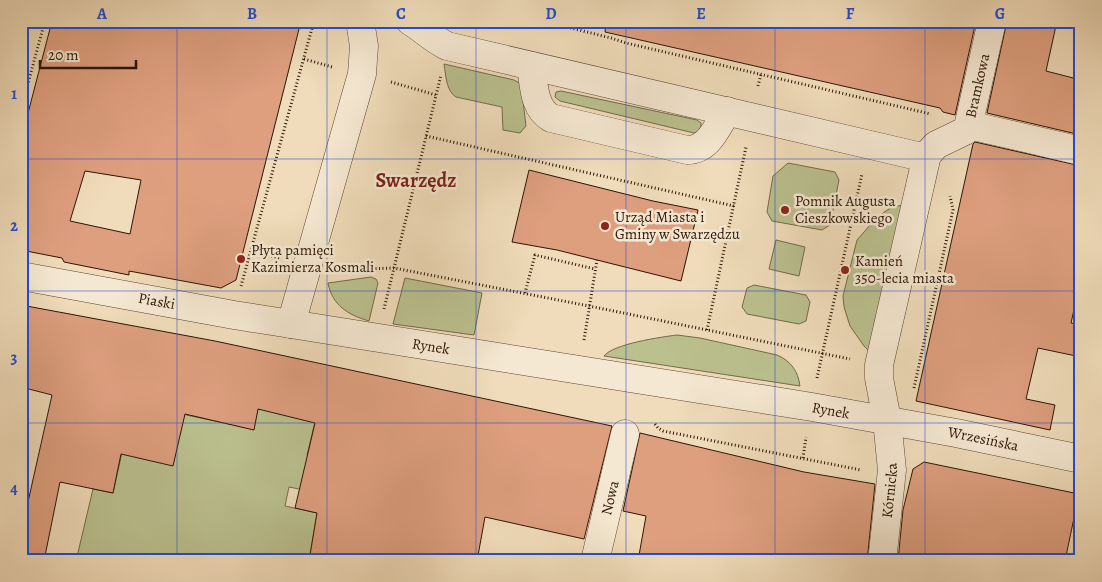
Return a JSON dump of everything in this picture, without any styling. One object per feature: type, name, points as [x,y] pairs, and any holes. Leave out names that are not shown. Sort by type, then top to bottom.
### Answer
[{"type":"street","points":[[291,324],[362,74],[364,46],[360,21]]},
{"type":"street","points":[[410,21],[447,46],[926,158],[878,370],[887,420]]},
{"type":"street","name":"Bramkowa","points":[[926,158],[933,147],[965,131],[969,124],[992,21]]},
{"type":"street","points":[[531,66],[537,100],[546,115],[687,150],[693,150],[704,145],[727,111]]},
{"type":"street","points":[[969,124],[1081,151]]},
{"type":"street","name":"Piaski","points":[[21,276],[291,324]]},
{"type":"street","name":"Rynek","points":[[291,324],[812,406],[887,420]]},
{"type":"street","name":"Wrzesińska","points":[[887,420],[1081,459]]},
{"type":"street","name":"Kórnicka","points":[[882,561],[892,470],[887,420]]},
{"type":"street","name":"Nowa","points":[[595,561],[625,434]]},
{"type":"path","points":[[21,110],[45,21]]},
{"type":"path","points":[[243,282],[314,21]]},
{"type":"path","points":[[543,21],[626,43],[932,114]]},
{"type":"path","points":[[304,59],[335,68]]},
{"type":"path","points":[[384,313],[442,71]]},
{"type":"path","points":[[758,86],[761,74]]},
{"type":"path","points":[[382,80],[436,95]]},
{"type":"path","points":[[426,136],[734,206]]},
{"type":"path","points":[[707,330],[748,139]]},
{"type":"path","points":[[817,380],[862,171],[871,173]]},
{"type":"path","points":[[912,396],[953,210],[949,192]]},
{"type":"path","points":[[251,251],[289,261]]},
{"type":"path","points":[[526,293],[535,255],[595,269]]},
{"type":"path","points":[[583,344],[597,260]]},
{"type":"path","points":[[328,271],[394,268],[858,361]]},
{"type":"path","points":[[653,420],[657,427],[663,431],[867,471]]},
{"type":"path","points":[[803,458],[807,432]]},
{"type":"green space","points":[[444,64],[514,80],[521,84],[526,126],[520,133],[503,130],[502,107],[456,97],[448,87]]},
{"type":"green space","points":[[561,91],[697,120],[701,123],[701,126],[699,131],[694,133],[560,101],[555,97],[556,92]]},
{"type":"green space","points":[[788,163],[835,172],[839,180],[830,225],[822,230],[772,221],[767,212],[773,176]]},
{"type":"green space","points":[[903,205],[870,352],[850,326],[844,307],[843,296],[857,240],[883,213],[892,207]]},
{"type":"green space","points":[[776,240],[805,247],[799,276],[769,269]]},
{"type":"green space","points":[[371,277],[376,279],[378,283],[369,321],[354,316],[342,308],[333,297],[328,283]]},
{"type":"green space","points":[[405,278],[482,293],[474,335],[393,324]]},
{"type":"green space","points":[[754,285],[806,295],[810,302],[806,321],[799,324],[747,314],[742,307],[747,288]]},
{"type":"green space","points":[[677,335],[700,338],[777,355],[793,367],[798,376],[800,386],[604,356],[617,348],[627,345],[649,339]]},
{"type":"green space","points":[[189,404],[186,415],[253,429],[258,409],[318,409],[307,455],[311,457],[304,490],[289,487],[285,506],[317,513],[309,561],[188,561],[154,555],[153,561],[76,561],[93,489],[113,493],[129,421]]},
{"type":"building","points":[[52,21],[301,21],[236,280],[221,288],[129,271],[129,275],[64,262],[62,258],[21,250],[21,140]],"holes":[[[85,171],[141,180],[130,234],[70,221]]]},
{"type":"building","points":[[606,21],[976,21],[955,115],[943,112],[940,108],[605,32]]},
{"type":"building","points":[[1007,21],[1057,21],[1046,71],[1081,80],[1081,135],[987,113]]},
{"type":"building","points":[[975,142],[1081,166],[1081,279],[1071,323],[1081,325],[1081,357],[1038,348],[1026,399],[1055,405],[1050,430],[916,401],[973,144]]},
{"type":"building","name":"Urząd Miasta i Gminy w Swarzędzu","points":[[529,170],[653,201],[698,210],[681,281],[557,250],[512,242]]},
{"type":"building","points":[[21,305],[215,341],[612,426],[584,539],[485,517],[477,561],[309,561],[317,513],[295,508],[315,423],[258,409],[254,430],[185,414],[173,466],[121,454],[113,493],[60,482],[44,561],[21,561],[21,533],[52,395],[21,387]]},
{"type":"building","points":[[640,433],[804,472],[875,484],[867,561],[638,561],[646,516],[623,511]]},
{"type":"building","points":[[924,462],[1079,494],[1065,561],[898,561],[903,510],[913,469]]},
{"type":"place","name":"Pomnik Augusta Cieszkowskiego","points":[[785,210]]},
{"type":"place","name":"Urząd Miasta i Gminy w Swarzędzu","points":[[605,226]]},
{"type":"place","name":"Płyta pamięci Kazimierza Kosmali","points":[[241,259]]},
{"type":"place","name":"Kamień 350-lecia miasta","points":[[845,270]]},
{"type":"district","name":"Swarzędz","points":[[416,180]]}]
